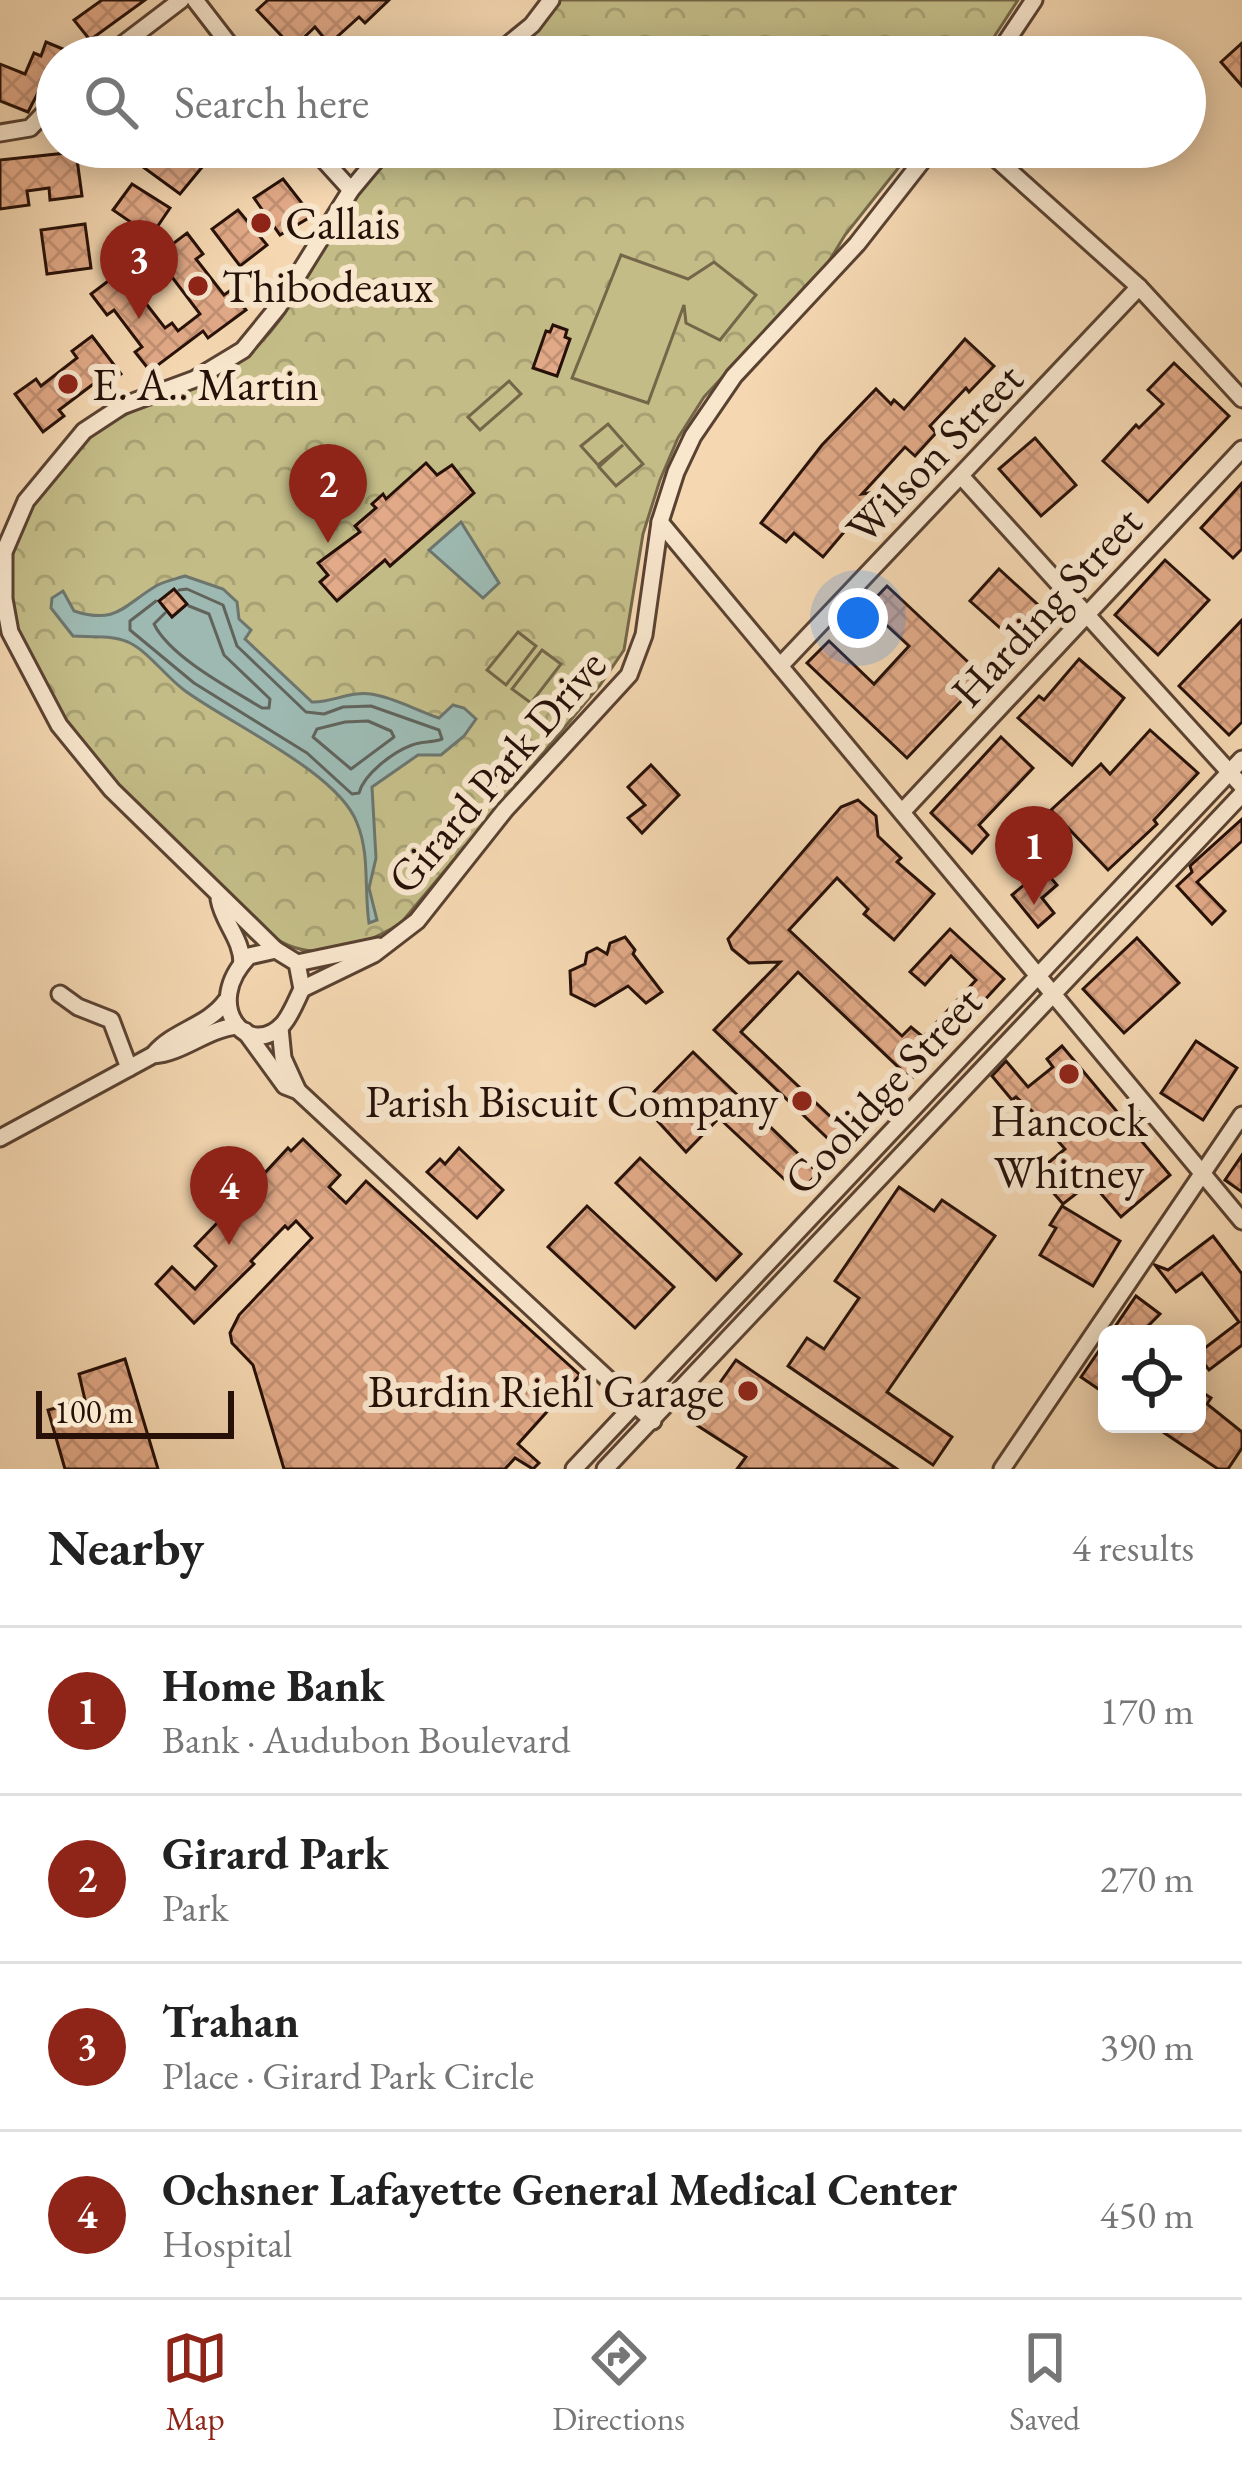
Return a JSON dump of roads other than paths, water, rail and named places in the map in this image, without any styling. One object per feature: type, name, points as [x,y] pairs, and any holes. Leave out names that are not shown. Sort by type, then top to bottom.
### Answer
[{"type":"street","points":[[134,36],[181,0]]},
{"type":"street","points":[[195,0],[223,36]]},
{"type":"street","points":[[519,36],[550,0]]},
{"type":"street","points":[[1010,36],[1034,0]]},
{"type":"street","points":[[0,133],[30,128],[36,122]]},
{"type":"street","points":[[332,168],[351,190]]},
{"type":"street","points":[[298,1091],[283,1058],[280,1028],[302,989],[297,963],[275,950],[231,903],[219,899],[112,790],[59,725],[10,632],[2,580],[4,552],[26,501],[84,431],[122,406],[195,379],[243,350],[278,308],[369,168]]},
{"type":"street","name":"Girard Park Drive","points":[[302,989],[374,954],[417,921],[506,810],[629,675],[644,635],[660,522],[676,472],[719,396],[857,244],[917,168]]},
{"type":"street","points":[[1006,168],[1138,287],[1242,399]]},
{"type":"street","name":"Wilson Street","points":[[780,666],[1138,287]]},
{"type":"street","name":"Harding Street","points":[[902,812],[1242,448]]},
{"type":"street","points":[[961,476],[1242,790]]},
{"type":"street","points":[[660,522],[1242,1221]]},
{"type":"street","name":"Coolidge Street","points":[[574,1469],[1242,759]]},
{"type":"street","name":"Coolidge Street","points":[[605,1469],[1242,790]]},
{"type":"street","points":[[0,1138],[153,1055],[216,1014],[242,964],[241,946],[221,912],[219,899]]},
{"type":"street","name":"Girard Park Drive","points":[[297,963],[381,946]]},
{"type":"street","points":[[242,964],[257,952],[275,950]]},
{"type":"street","points":[[60,994],[111,1020],[129,1068]]},
{"type":"street","points":[[226,1000],[227,1011],[286,1086],[298,1091],[652,1421]]},
{"type":"street","points":[[153,1055],[166,1054],[213,1031],[241,1029],[265,1034],[280,1028]]},
{"type":"street","points":[[1003,1469],[1242,1115]]},
{"type":"water","points":[[461,522],[499,583],[483,598],[429,550]]},
{"type":"water","points":[[185,576],[223,589],[237,602],[239,619],[251,630],[245,639],[312,702],[371,694],[439,718],[453,705],[476,719],[441,755],[418,755],[372,787],[376,858],[369,888],[377,920],[369,923],[357,823],[328,785],[184,690],[135,646],[115,638],[73,636],[51,608],[52,598],[63,591],[74,611],[110,614],[159,584]]},
{"type":"place","name":"Callais","points":[[261,223]]},
{"type":"place","name":"Thibodeaux","points":[[198,286]]},
{"type":"place","name":"Trahan","points":[[139,319]]},
{"type":"place","name":"E. A.. Martin","points":[[68,384]]},
{"type":"place","name":"Girard Park","points":[[328,543]]},
{"type":"place","name":"Home Bank","points":[[1034,905]]},
{"type":"place","name":"Hancock Whitney","points":[[1069,1074]]},
{"type":"place","name":"Parish Biscuit Company","points":[[802,1101]]},
{"type":"place","name":"Ochsner Lafayette General Medical Center","points":[[229,1245]]},
{"type":"place","name":"Burdin Riehl Garage","points":[[748,1391]]}]
